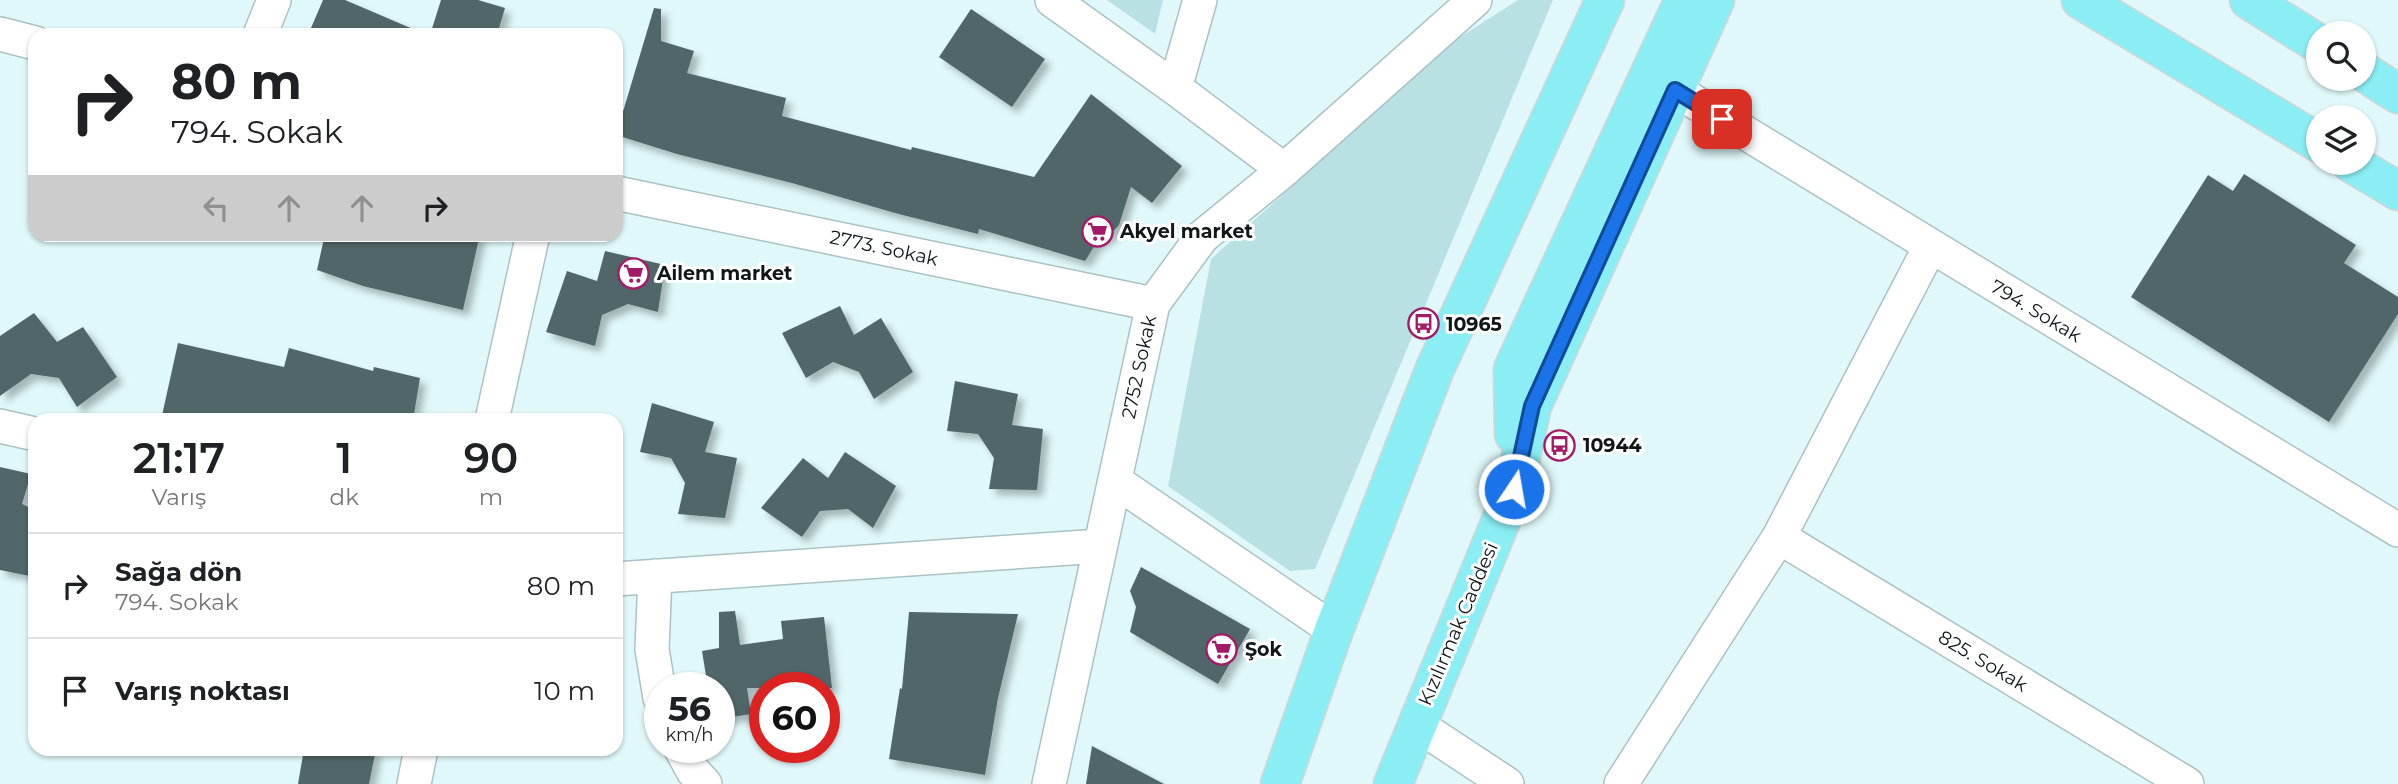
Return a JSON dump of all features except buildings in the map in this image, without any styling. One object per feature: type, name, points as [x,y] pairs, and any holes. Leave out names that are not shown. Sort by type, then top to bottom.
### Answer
[{"type":"main road","points":[[1280,784],[1334,630],[1434,371],[1605,0]]},
{"type":"main road","points":[[1514,489],[1513,369],[1684,0]]},
{"type":"main road","name":"Kızılırmak Caddesi","points":[[1393,784],[1514,489],[1532,406],[1715,0]]},
{"type":"main road","points":[[2081,0],[2306,136]]},
{"type":"main road","points":[[2249,0],[2306,36]]},
{"type":"main road","points":[[2376,79],[2398,93]]},
{"type":"main road","points":[[2371,175],[2398,191]]},
{"type":"street","points":[[263,28],[274,0]]},
{"type":"street","points":[[1052,0],[1284,170]]},
{"type":"street","points":[[1175,88],[1200,0]]},
{"type":"street","name":"2752 Sokak","points":[[1049,784],[1153,304],[1202,237],[1284,170],[1475,0]]},
{"type":"street","points":[[0,34],[28,41]]},
{"type":"street","name":"794. Sokak","points":[[1675,90],[2398,530]]},
{"type":"street","name":"2773. Sokak","points":[[623,194],[1153,304]]},
{"type":"street","points":[[494,413],[531,242]]},
{"type":"street","points":[[1621,784],[1779,537],[1930,247]]},
{"type":"street","points":[[0,426],[28,432]]},
{"type":"street","points":[[1115,481],[1334,630]]},
{"type":"street","name":"825. Sokak","points":[[1779,537],[2187,784]]},
{"type":"street","points":[[623,578],[1100,546]]},
{"type":"street","points":[[655,576],[652,649],[656,672]]},
{"type":"street","points":[[1416,724],[1507,784]]},
{"type":"street","points":[[414,784],[420,756]]},
{"type":"street","points":[[689,763],[705,784]]},
{"type":"shaded area","points":[[1107,0],[1163,0],[1155,34]]},
{"type":"shaded area","points":[[1518,0],[1553,0],[1315,569],[1290,571],[1168,486],[1211,259],[1454,41]]},
{"type":"place","name":"Akyel market","points":[[1097,231]]},
{"type":"place","name":"Ailem market","points":[[634,273]]},
{"type":"place","name":"10965","points":[[1423,324]]},
{"type":"place","name":"10944","points":[[1560,445]]},
{"type":"place","name":"Şok","points":[[1222,649]]},
{"type":"route","points":[[1514,489],[1532,406],[1675,90],[1722,119]]}]
